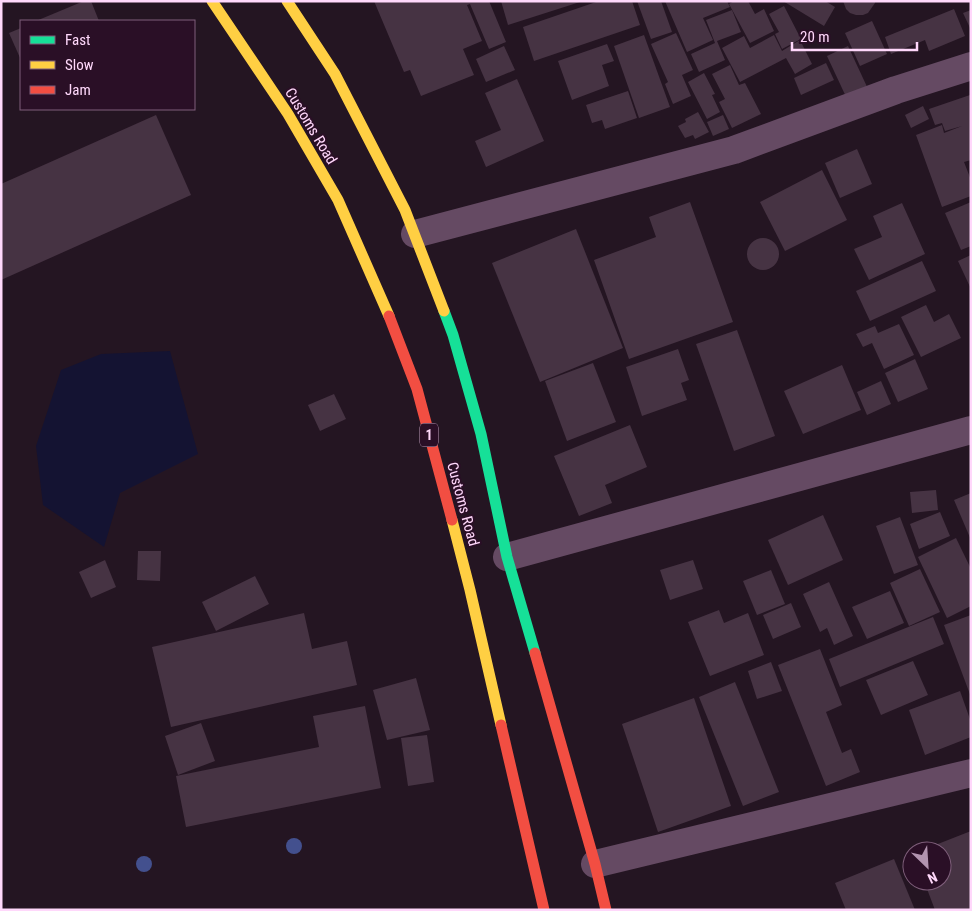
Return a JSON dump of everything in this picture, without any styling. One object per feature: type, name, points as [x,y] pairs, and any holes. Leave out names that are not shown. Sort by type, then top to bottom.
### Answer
[{"type":"main road","name":"Customs Road","points":[[212,1],[288,114],[338,200],[379,292],[417,389],[470,590],[544,910]]},
{"type":"main road","name":"Customs Road","points":[[287,1],[335,74],[405,210],[454,335],[481,434],[507,557],[595,864],[606,910]]},
{"type":"street","points":[[415,234],[734,150],[896,90],[971,66]]},
{"type":"street","points":[[507,557],[971,430]]},
{"type":"street","points":[[595,864],[971,773]]},
{"type":"shaded area","points":[[170,351],[198,454],[120,493],[104,547],[43,505],[36,446],[61,370],[101,354]]},
{"type":"building","points":[[84,1],[91,1],[99,20],[38,20]]},
{"type":"building","points":[[374,1],[489,1],[506,42],[489,49],[470,4],[467,5],[482,41],[463,49],[474,75],[421,96],[410,70],[404,72]]},
{"type":"building","points":[[501,1],[580,1],[580,2],[508,25]]},
{"type":"building","points":[[599,1],[632,1],[640,25],[534,61],[523,27]]},
{"type":"building","points":[[637,1],[661,1],[672,32],[651,39]]},
{"type":"building","points":[[665,1],[727,1],[730,7],[703,18],[713,40],[687,52]]},
{"type":"building","points":[[734,1],[748,1],[755,14],[764,9],[774,31],[750,43],[729,4]]},
{"type":"building","points":[[783,1],[825,1],[835,7],[824,26]]},
{"type":"building","points":[[843,1],[875,1],[875,3],[868,13],[856,15],[846,9]]},
{"type":"building","points":[[784,6],[801,39],[782,49],[775,34],[779,32],[769,14]]},
{"type":"building","points":[[954,9],[965,36],[929,51],[925,40],[891,54],[885,37]]},
{"type":"building","points":[[732,10],[741,32],[717,41],[725,60],[699,72],[691,54],[715,43],[706,20]]},
{"type":"building","points":[[971,10],[971,30],[963,13]]},
{"type":"building","points":[[872,21],[887,54],[860,66],[845,33]]},
{"type":"building","points":[[20,28],[20,58],[9,33]]},
{"type":"building","points":[[676,33],[693,70],[682,75],[691,96],[673,104],[665,84],[668,82],[651,44]]},
{"type":"building","points":[[644,35],[670,107],[639,118],[614,46]]},
{"type":"building","points":[[774,35],[782,51],[800,40],[812,64],[795,74],[786,58],[740,82],[722,48],[744,36],[750,48]]},
{"type":"building","points":[[607,44],[614,61],[602,65],[609,86],[572,100],[558,61]]},
{"type":"building","points":[[504,46],[515,70],[486,82],[476,59]]},
{"type":"building","points":[[848,46],[869,91],[848,101],[827,56]]},
{"type":"building","points":[[826,63],[834,80],[801,95],[794,78]]},
{"type":"building","points":[[730,65],[739,85],[745,83],[761,114],[732,128],[719,102],[725,99],[712,74]]},
{"type":"building","points":[[704,73],[715,94],[712,95],[720,112],[707,119],[688,82]]},
{"type":"building","points":[[517,79],[544,141],[486,167],[475,141],[501,130],[485,93]]},
{"type":"building","points":[[628,91],[637,118],[605,129],[602,120],[592,123],[586,105]]},
{"type":"building","points":[[970,95],[971,160],[964,162],[971,180],[971,196],[942,207],[916,135],[942,125],[944,133],[962,126],[945,131],[942,123],[935,125],[929,109]]},
{"type":"building","points":[[923,106],[929,119],[911,128],[905,115]]},
{"type":"building","points":[[698,112],[709,132],[695,139],[693,135],[685,138],[678,126],[686,122],[685,119]]},
{"type":"building","points":[[156,115],[191,195],[1,280],[1,184]]},
{"type":"building","points":[[723,115],[729,129],[713,136],[707,122]]},
{"type":"building","points":[[857,149],[872,184],[840,198],[825,163]]},
{"type":"building","points":[[822,170],[847,220],[785,251],[760,202]]},
{"type":"building","points":[[690,202],[733,322],[629,359],[594,260],[656,237],[649,217]]},
{"type":"building","points":[[971,202],[971,246],[961,250],[945,213]]},
{"type":"building","points":[[902,203],[925,254],[869,280],[854,249],[882,237],[873,216]]},
{"type":"building","points":[[576,229],[623,348],[540,382],[492,263]]},
{"type":"building","points":[[763,238],[769,239],[774,243],[778,248],[778,260],[774,265],[769,269],[763,270],[757,269],[752,265],[748,260],[747,254],[748,248],[752,243],[757,239]]},
{"type":"building","points":[[971,255],[971,289],[958,261]]},
{"type":"building","points":[[922,261],[936,291],[870,321],[856,291]]},
{"type":"building","points":[[926,305],[934,322],[949,314],[961,338],[921,357],[901,317]]},
{"type":"building","points":[[899,324],[914,355],[884,369],[872,343],[863,347],[856,334],[875,326],[878,333]]},
{"type":"building","points":[[737,330],[775,436],[734,451],[696,344]]},
{"type":"building","points":[[678,349],[689,380],[681,383],[687,400],[642,416],[626,367]]},
{"type":"building","points":[[915,359],[928,389],[898,402],[885,373]]},
{"type":"building","points":[[593,363],[616,422],[567,441],[545,381]]},
{"type":"building","points":[[842,365],[861,410],[803,434],[784,391]]},
{"type":"building","points":[[881,381],[891,404],[867,415],[857,392]]},
{"type":"building","points":[[334,394],[346,419],[320,431],[308,405]]},
{"type":"building","points":[[630,425],[647,467],[605,485],[612,503],[579,516],[554,456]]},
{"type":"building","points":[[936,490],[938,510],[912,513],[910,492]]},
{"type":"building","points":[[971,493],[971,540],[954,500]]},
{"type":"building","points":[[940,512],[950,536],[919,549],[910,524]]},
{"type":"building","points":[[823,515],[843,560],[788,585],[768,540]]},
{"type":"building","points":[[900,517],[918,565],[894,574],[876,526]]},
{"type":"building","points":[[956,538],[971,569],[971,606],[947,618],[918,557]]},
{"type":"building","points":[[138,551],[161,551],[160,581],[137,580]]},
{"type":"building","points":[[105,560],[116,587],[91,598],[79,572]]},
{"type":"building","points":[[693,560],[703,589],[670,600],[660,570]]},
{"type":"building","points":[[920,569],[940,612],[909,626],[890,583]]},
{"type":"building","points":[[771,570],[785,604],[757,615],[743,581]]},
{"type":"building","points":[[255,576],[269,604],[216,631],[202,602]]},
{"type":"building","points":[[829,582],[853,636],[834,645],[827,628],[820,632],[803,594]]},
{"type":"building","points":[[890,591],[904,623],[867,639],[852,607]]},
{"type":"building","points":[[791,603],[801,627],[773,639],[763,615]]},
{"type":"building","points":[[719,610],[724,623],[748,613],[764,655],[710,676],[688,622]]},
{"type":"building","points":[[304,613],[312,649],[347,641],[357,685],[171,727],[152,647]]},
{"type":"building","points":[[971,615],[971,697],[944,625]]},
{"type":"building","points":[[933,617],[944,644],[840,687],[829,659]]},
{"type":"building","points":[[820,649],[842,705],[826,712],[842,753],[851,749],[860,772],[826,786],[778,665]]},
{"type":"building","points":[[913,661],[928,695],[881,715],[866,680]]},
{"type":"building","points":[[771,662],[782,691],[757,699],[748,671]]},
{"type":"building","points":[[416,678],[430,730],[387,740],[373,690]]},
{"type":"building","points":[[735,682],[779,792],[743,806],[699,697]]},
{"type":"building","points":[[960,691],[971,722],[971,737],[925,755],[909,710]]},
{"type":"building","points":[[694,698],[731,806],[658,832],[622,724]]},
{"type":"building","points":[[365,706],[381,788],[186,827],[176,776],[319,747],[313,716]]},
{"type":"building","points":[[201,723],[215,761],[178,775],[165,736]]},
{"type":"building","points":[[427,735],[434,782],[408,786],[401,738]]},
{"type":"building","points":[[971,831],[971,910],[935,910],[928,891],[952,891],[952,841],[946,841]]},
{"type":"building","points":[[894,859],[902,878],[902,891],[907,891],[915,910],[846,910],[835,883]]},
{"type":"traffic: fast","points":[[444,311],[453,335],[481,434],[507,557],[535,653]]},
{"type":"traffic: slow","points":[[212,1],[288,114],[338,200],[389,316]]},
{"type":"traffic: slow","points":[[287,1],[335,74],[405,210],[444,311]]},
{"type":"traffic: slow","points":[[452,520],[501,725]]},
{"type":"traffic: jam","points":[[389,316],[417,389],[452,520]]},
{"type":"traffic: jam","points":[[535,653],[595,864],[606,910]]},
{"type":"traffic: jam","points":[[501,725],[544,910]]}]
